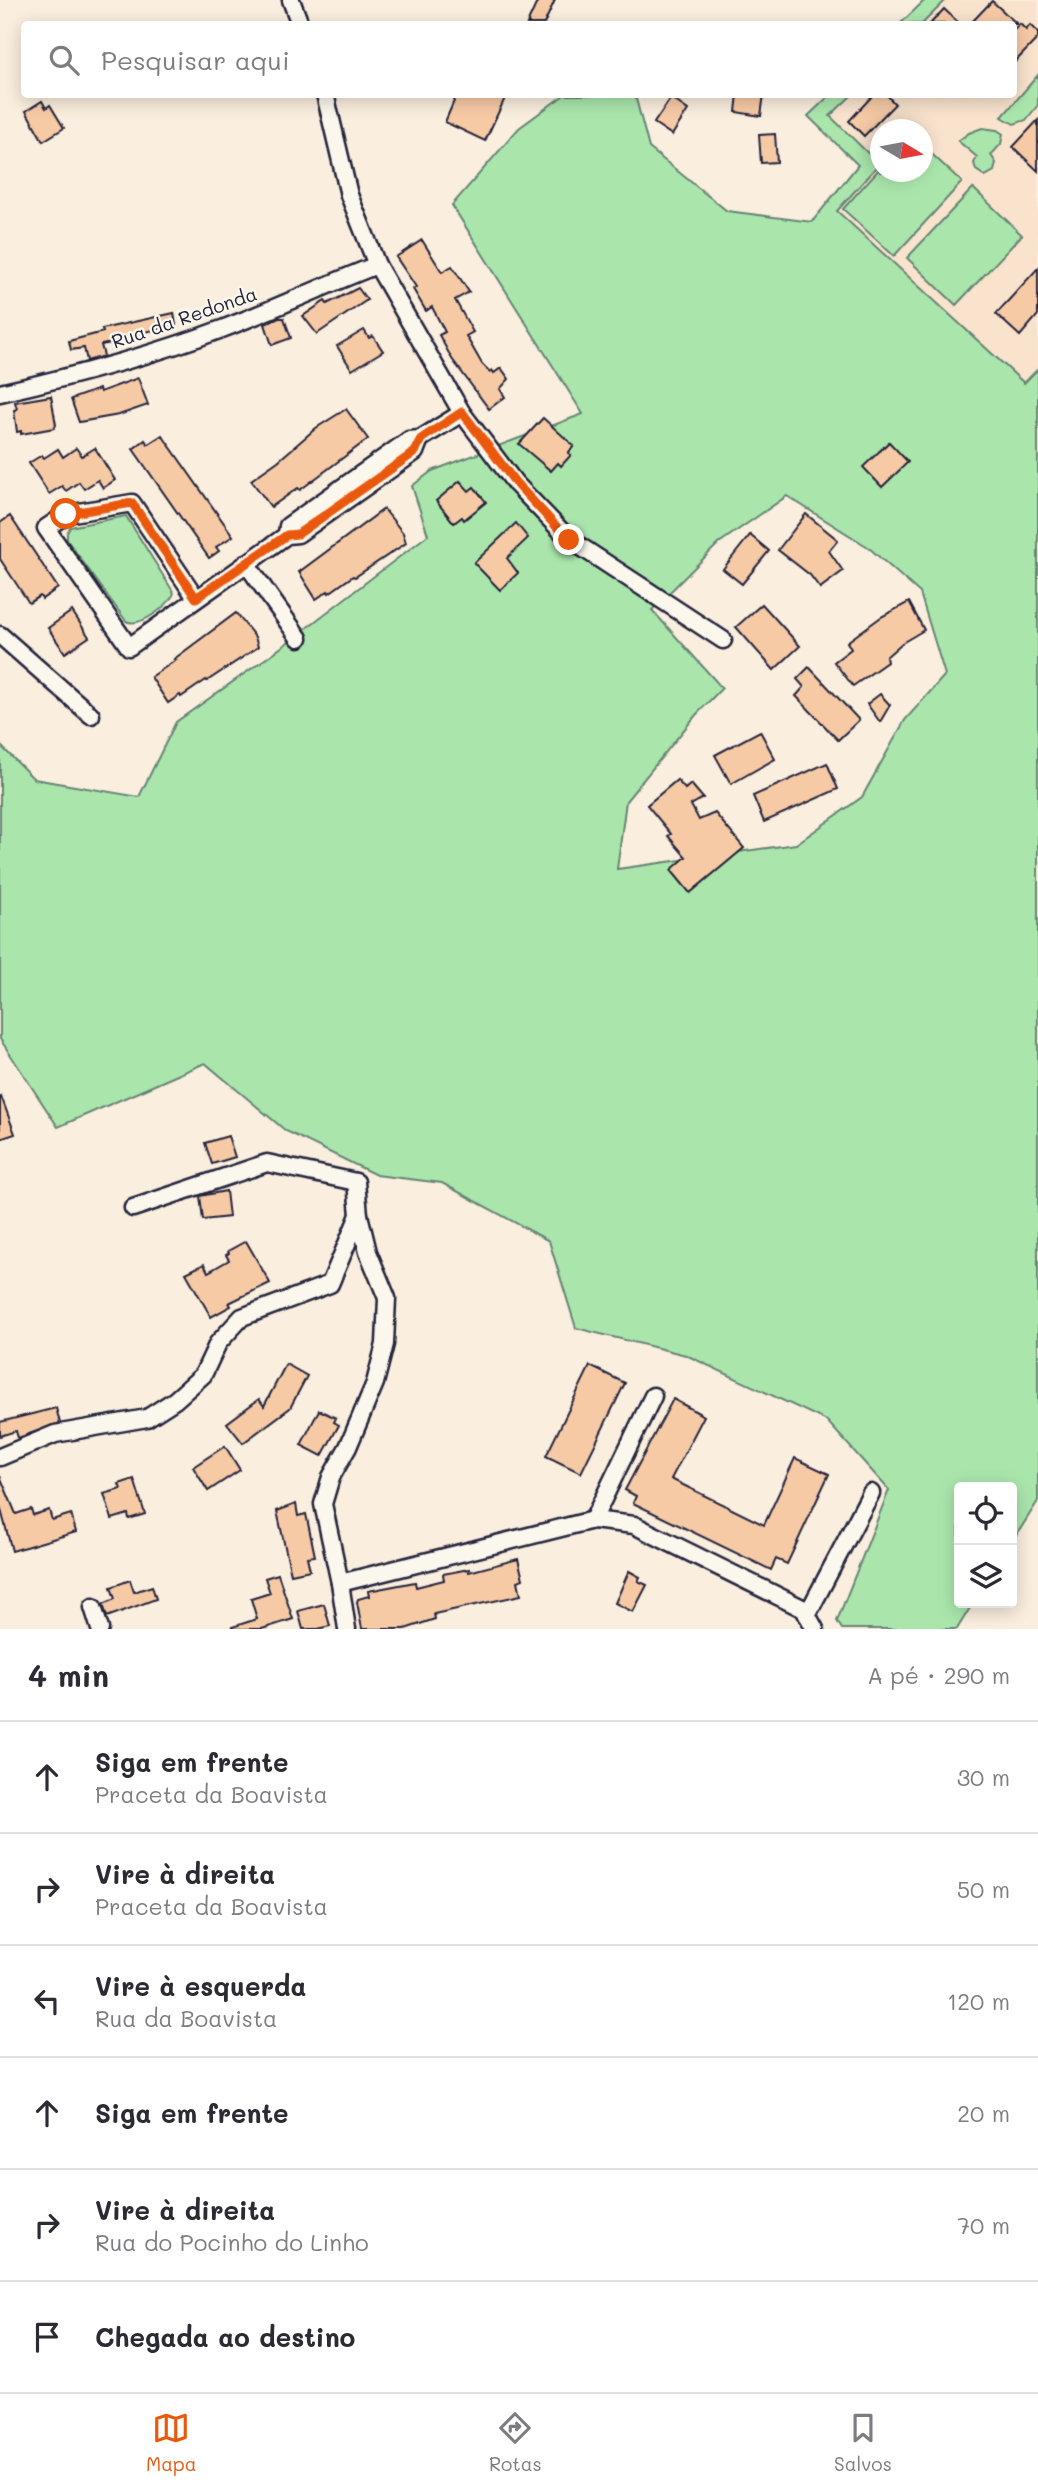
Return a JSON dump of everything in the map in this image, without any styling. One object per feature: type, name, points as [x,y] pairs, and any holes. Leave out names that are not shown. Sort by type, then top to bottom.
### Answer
[{"type":"street","points":[[291,0],[299,21]]},
{"type":"street","points":[[327,98],[349,195],[377,265],[462,412],[515,482],[569,540],[723,640]]},
{"type":"street","name":"Rua da Redonda","points":[[0,393],[140,356],[220,329],[377,265]]},
{"type":"street","points":[[196,598],[132,503],[66,514],[47,528],[129,647],[287,535],[298,534],[415,452],[421,439],[462,412]]},
{"type":"street","points":[[246,563],[299,638]]},
{"type":"street","points":[[0,635],[91,715]]},
{"type":"street","points":[[133,1208],[267,1163],[356,1182],[359,1215],[368,1252],[387,1298],[385,1344],[375,1383],[348,1447],[331,1477],[323,1504],[341,1583],[347,1629]]},
{"type":"street","points":[[0,1458],[55,1434],[147,1419],[175,1400],[203,1375],[218,1343],[242,1317],[331,1284],[359,1215]]},
{"type":"street","points":[[593,1520],[653,1396]]},
{"type":"street","points":[[811,1622],[871,1493]]},
{"type":"street","points":[[341,1583],[593,1520],[634,1525],[804,1609],[811,1622]]},
{"type":"street","points":[[93,1606],[100,1629]]},
{"type":"shaded area","points":[[925,0],[1038,0],[1038,411],[1030,415],[812,222],[858,165],[808,116],[827,98],[1017,98],[1017,21],[903,21]]},
{"type":"green space","points":[[925,0],[946,0],[925,21],[903,21]]},
{"type":"green space","points":[[1038,75],[1038,105],[1026,120],[1014,124],[1002,117]]},
{"type":"green space","points":[[560,98],[636,98],[649,148],[727,211],[812,222],[858,165],[808,116],[827,98],[849,98],[830,116],[870,155],[870,174],[837,211],[1024,383],[1038,369],[1038,1501],[1017,1534],[1017,1482],[954,1482],[954,1608],[970,1608],[957,1629],[842,1629],[837,1621],[889,1490],[827,1421],[686,1355],[576,1328],[549,1241],[442,1183],[376,1175],[286,1131],[205,1063],[58,1127],[0,1039],[0,745],[34,779],[139,797],[176,722],[275,652],[428,535],[412,486],[432,471],[583,414],[452,205],[519,128]],"holes":[[[787,496],[868,547],[920,593],[945,675],[905,720],[862,797],[796,844],[617,869],[626,801],[696,715],[722,688],[652,610],[719,543]]]},
{"type":"green space","points":[[982,128],[997,130],[1003,134],[1001,144],[991,155],[996,163],[994,171],[985,176],[976,170],[974,163],[977,157],[958,141]]},
{"type":"green space","points":[[933,155],[962,182],[894,256],[843,209],[870,179],[870,182],[933,182]]},
{"type":"green space","points":[[973,188],[1022,235],[956,305],[907,258]]},
{"type":"green space","points":[[126,516],[174,593],[166,604],[146,619],[132,622],[126,621],[67,540],[70,527]]},
{"type":"building","points":[[538,0],[555,0],[545,21],[528,21]]},
{"type":"building","points":[[992,1],[1014,21],[973,21]]},
{"type":"building","points":[[944,9],[957,21],[933,21]]},
{"type":"building","points":[[1020,24],[1026,30],[1030,25],[1038,33],[1038,38],[1017,60],[1017,27]]},
{"type":"building","points":[[455,98],[505,98],[485,141],[445,122]]},
{"type":"building","points":[[671,98],[688,110],[672,135],[654,123]]},
{"type":"building","points":[[738,98],[763,98],[761,116],[736,112]]},
{"type":"building","points":[[870,98],[890,98],[895,104],[880,119],[870,119],[870,130],[864,136],[849,121]]},
{"type":"building","points":[[42,101],[46,108],[50,105],[64,128],[43,141],[26,111]]},
{"type":"building","points":[[1038,120],[1038,171],[1013,147]]},
{"type":"building","points":[[775,134],[777,162],[761,163],[759,135]]},
{"type":"building","points":[[422,240],[442,272],[452,266],[469,292],[455,300],[473,332],[466,336],[482,364],[494,373],[501,368],[509,379],[500,389],[505,397],[489,409],[452,359],[439,335],[445,332],[432,307],[426,311],[413,289],[416,287],[396,257]]},
{"type":"building","points":[[1038,268],[1038,315],[1020,336],[996,314]]},
{"type":"building","points":[[358,288],[367,300],[317,334],[303,316],[325,301],[327,304]]},
{"type":"building","points":[[174,313],[176,325],[127,336],[128,340],[101,345],[104,356],[87,361],[84,348],[71,350],[69,341],[103,332],[102,329]]},
{"type":"building","points":[[284,318],[291,338],[272,345],[265,324]]},
{"type":"building","points":[[364,330],[369,338],[373,336],[383,351],[352,370],[337,346]]},
{"type":"building","points":[[138,378],[148,405],[119,415],[79,422],[71,399]]},
{"type":"building","points":[[51,396],[56,425],[54,428],[21,434],[21,431],[17,432],[15,402]]},
{"type":"building","points":[[346,409],[368,439],[300,490],[298,488],[271,507],[251,480],[316,428]]},
{"type":"building","points":[[543,418],[574,446],[568,453],[571,455],[561,466],[558,463],[551,471],[519,444]]},
{"type":"building","points":[[162,435],[233,536],[216,547],[219,551],[209,558],[133,449],[145,440],[148,444]]},
{"type":"building","points":[[889,442],[908,462],[882,487],[863,467]]},
{"type":"building","points":[[76,448],[82,456],[95,448],[115,480],[103,488],[98,480],[84,489],[79,482],[66,491],[62,486],[49,494],[29,463],[58,449],[63,457]]},
{"type":"building","points":[[460,481],[469,491],[474,487],[486,502],[464,520],[462,517],[454,523],[436,501]]},
{"type":"building","points":[[384,509],[403,533],[406,543],[316,599],[299,572]]},
{"type":"building","points":[[806,514],[838,540],[829,551],[843,571],[820,588],[810,575],[778,550]]},
{"type":"building","points":[[10,516],[58,588],[42,599],[40,596],[29,603],[0,559],[0,523]]},
{"type":"building","points":[[516,523],[528,538],[507,558],[518,573],[500,590],[474,563]]},
{"type":"building","points":[[750,535],[769,551],[742,584],[723,569]]},
{"type":"building","points":[[909,602],[924,630],[902,643],[886,657],[887,662],[853,686],[834,662],[851,649],[847,642],[881,617]]},
{"type":"building","points":[[762,604],[800,646],[774,670],[736,627]]},
{"type":"building","points":[[72,611],[89,637],[65,653],[48,628]]},
{"type":"building","points":[[236,613],[255,637],[258,647],[168,703],[151,677]]},
{"type":"building","points":[[809,667],[859,720],[838,740],[796,696],[804,687],[797,679]]},
{"type":"building","points":[[880,694],[890,705],[880,722],[867,704]]},
{"type":"building","points":[[760,731],[775,759],[731,784],[715,755]]},
{"type":"building","points":[[827,763],[838,789],[764,822],[753,796]]},
{"type":"building","points":[[677,780],[685,789],[691,784],[703,798],[691,805],[699,820],[715,813],[744,848],[690,893],[671,870],[686,857],[647,805]]},
{"type":"building","points":[[0,1097],[15,1134],[0,1139]]},
{"type":"building","points":[[228,1136],[235,1157],[212,1164],[205,1143]]},
{"type":"building","points":[[226,1191],[229,1217],[203,1220],[200,1196]]},
{"type":"building","points":[[246,1241],[270,1283],[229,1303],[231,1306],[211,1317],[186,1273],[204,1264],[208,1272],[229,1260],[226,1255],[228,1251]]},
{"type":"building","points":[[286,1364],[307,1376],[290,1408],[243,1443],[227,1423],[259,1399],[264,1406]]},
{"type":"building","points":[[590,1366],[625,1383],[581,1473],[546,1456]]},
{"type":"building","points":[[673,1399],[704,1416],[671,1479],[764,1525],[795,1458],[829,1474],[787,1564],[776,1559],[771,1570],[633,1503],[636,1496],[625,1490]]},
{"type":"building","points":[[56,1408],[60,1423],[18,1438],[16,1431],[0,1436],[0,1422]]},
{"type":"building","points":[[319,1410],[336,1418],[334,1422],[339,1425],[322,1456],[301,1445]]},
{"type":"building","points":[[225,1446],[240,1470],[208,1491],[193,1467]]},
{"type":"building","points":[[0,1476],[16,1514],[31,1509],[33,1515],[49,1510],[52,1520],[71,1514],[76,1532],[12,1551],[0,1506]]},
{"type":"building","points":[[134,1479],[145,1514],[129,1519],[128,1514],[112,1519],[104,1494],[121,1489],[119,1484]]},
{"type":"building","points":[[296,1504],[298,1516],[306,1514],[315,1556],[307,1557],[310,1570],[291,1574],[277,1511]]},
{"type":"building","points":[[518,1559],[523,1579],[518,1581],[521,1595],[434,1614],[435,1619],[405,1629],[362,1629],[357,1602],[358,1599],[369,1596],[368,1591],[415,1582],[416,1587],[444,1580],[443,1574],[469,1569],[469,1572]]},
{"type":"building","points":[[629,1571],[640,1577],[638,1581],[647,1585],[633,1612],[615,1603]]},
{"type":"building","points":[[278,1574],[293,1619],[262,1629],[233,1629],[232,1627],[257,1619],[251,1599],[270,1593],[265,1578]]},
{"type":"building","points":[[130,1580],[134,1592],[152,1586],[156,1599],[107,1617],[103,1604],[115,1599],[111,1587]]},
{"type":"building","points":[[324,1604],[330,1626],[303,1629],[298,1611]]},
{"type":"route","points":[[66,514],[132,503],[196,598],[287,535],[298,534],[415,452],[421,439],[462,412],[515,482],[569,540]]}]
